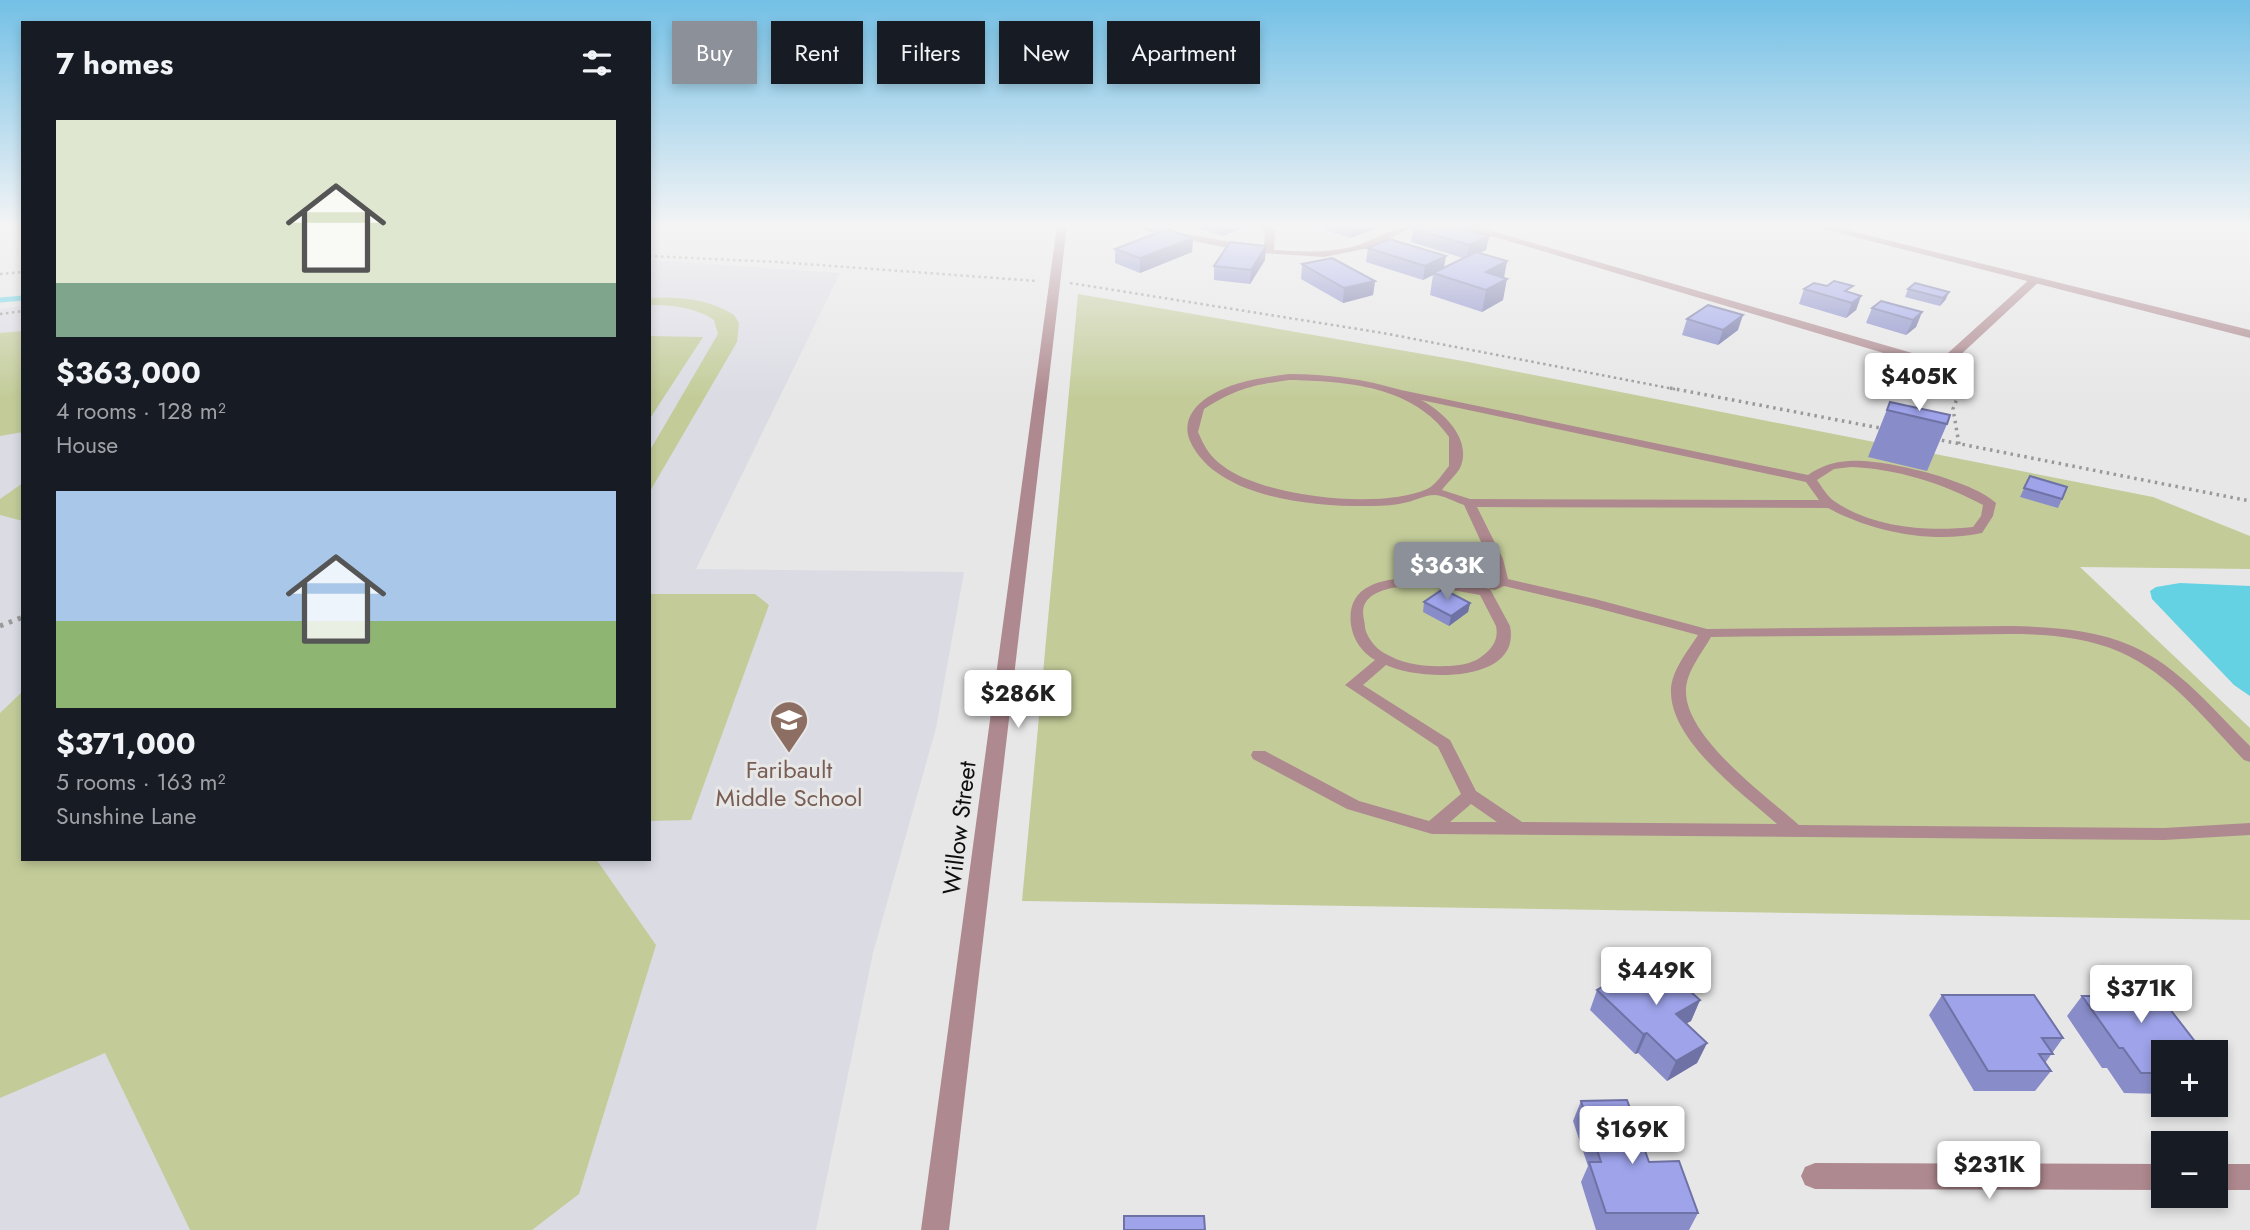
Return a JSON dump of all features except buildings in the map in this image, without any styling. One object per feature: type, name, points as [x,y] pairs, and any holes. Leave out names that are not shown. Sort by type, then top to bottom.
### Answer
[{"type":"street","name":"Willow Street","points":[[935,1230],[1055,282]]},
{"type":"street","points":[[1656,282],[1911,357],[1944,359],[1952,356],[2032,282]]},
{"type":"street","points":[[2045,282],[2250,334]]},
{"type":"street","points":[[1815,1176],[2151,1177]]},
{"type":"street","points":[[2228,1177],[2250,1177]]},
{"type":"lane","points":[[1310,377],[1363,383],[1402,393],[1810,479],[1833,466],[1863,464],[1912,473],[1961,487],[1990,503],[1987,516],[1978,530],[1950,534],[1911,532],[1856,516],[1828,504],[1469,503],[1434,491],[1394,501],[1338,502],[1285,495],[1238,482],[1204,456],[1192,432],[1198,409],[1222,391],[1261,381],[1310,377]]},
{"type":"lane","points":[[1402,393],[1438,414],[1455,438],[1455,466],[1434,491]]},
{"type":"lane","points":[[1810,479],[1828,504]]},
{"type":"lane","points":[[1469,503],[1496,559],[1502,582]]},
{"type":"lane","points":[[1485,592],[1498,613],[1505,632],[1500,650],[1486,662],[1464,670],[1438,672],[1409,669],[1384,660],[1362,644],[1354,623],[1357,605],[1371,591],[1394,583],[1425,581],[1485,592],[1502,582],[1707,633],[2039,632],[2086,637],[2126,649],[2166,673],[2250,756]]},
{"type":"lane","points":[[1707,633],[1690,660],[1678,690],[1683,717],[1710,756],[1794,830]]},
{"type":"lane","points":[[1384,660],[1353,685],[1444,744],[1471,794],[1517,827]]},
{"type":"lane","points":[[1259,755],[1353,805],[1432,828],[2164,834],[2250,829]]},
{"type":"lane","points":[[1432,828],[1471,794]]},
{"type":"path","points":[[1060,282],[1095,285],[1421,340],[1894,431]]},
{"type":"path","points":[[0,314],[21,311]]},
{"type":"path","points":[[1944,359],[1963,378],[1963,386],[1953,405],[1953,420],[1959,444]]},
{"type":"path","points":[[1933,439],[2250,501]]},
{"type":"path","points":[[0,626],[21,618]]},
{"type":"shaded area","name":"Faribault Middle School","points":[[651,282],[835,282],[696,569],[964,572],[936,728],[873,953],[816,1230],[0,1230],[0,309],[21,306],[21,861],[651,861]]},
{"type":"green space","points":[[1078,294],[1463,361],[2153,497],[2250,536],[2250,569],[2080,567],[2250,728],[2250,920],[1022,901]]},
{"type":"green space","points":[[651,298],[682,298],[704,302],[734,315],[739,323],[737,342],[651,490],[651,449],[718,334],[714,320],[707,316],[651,305]]},
{"type":"green space","points":[[21,331],[21,432],[0,436],[0,333]]},
{"type":"green space","points":[[651,336],[703,337],[651,417]]},
{"type":"green space","points":[[21,484],[21,520],[0,515],[0,499]]},
{"type":"green space","points":[[651,594],[755,594],[769,605],[691,820],[651,821]]},
{"type":"green space","points":[[21,693],[21,861],[597,861],[656,945],[579,1194],[532,1230],[190,1230],[105,1053],[0,1098],[0,713]]},
{"type":"water","points":[[2180,583],[2250,586],[2250,696],[2234,685],[2152,599],[2150,591],[2156,587]]},
{"type":"waterway","points":[[0,300],[21,298]]},
{"type":"place","name":"Faribault Middle School","points":[[789,754]]}]
